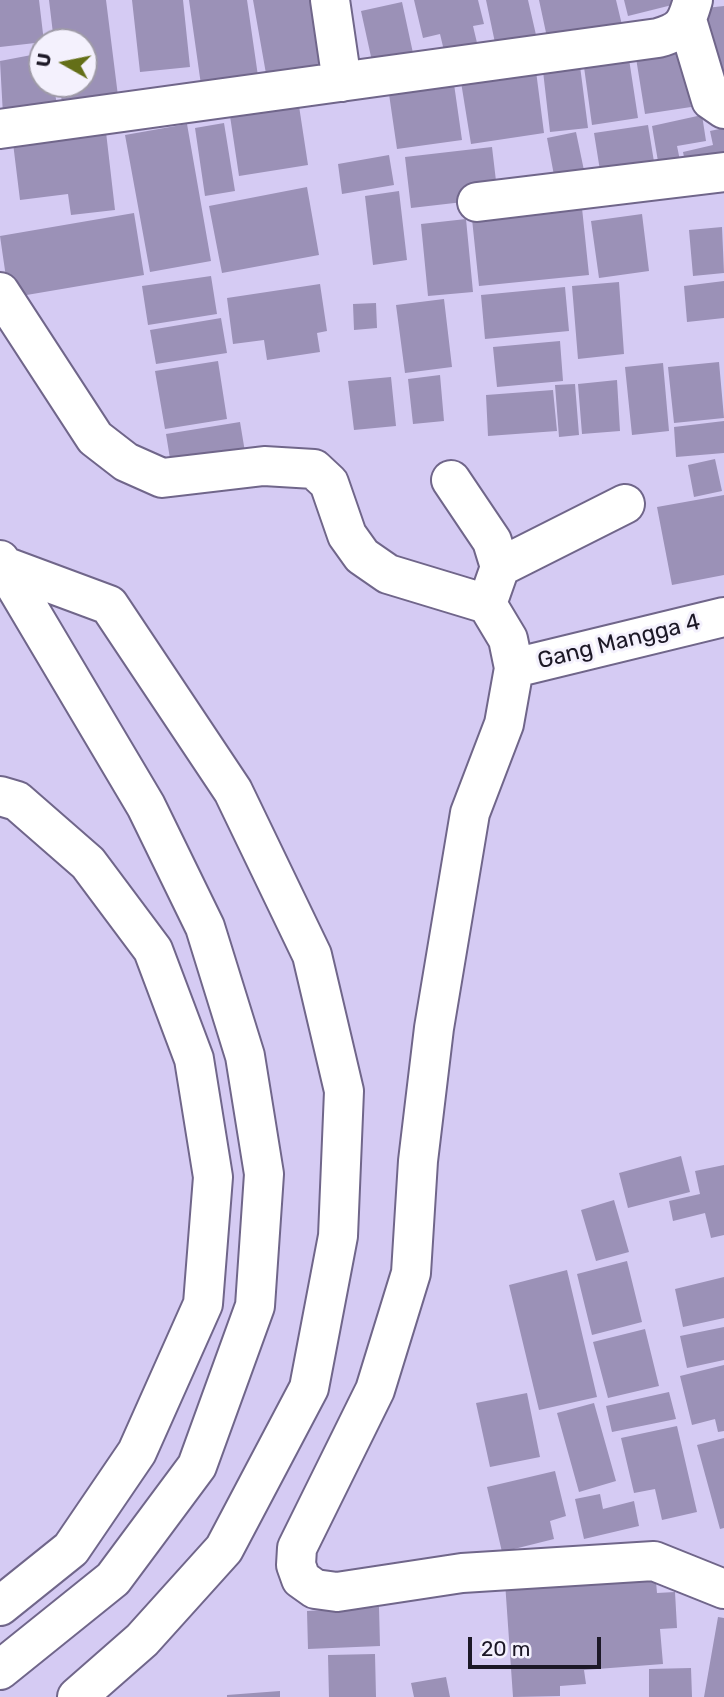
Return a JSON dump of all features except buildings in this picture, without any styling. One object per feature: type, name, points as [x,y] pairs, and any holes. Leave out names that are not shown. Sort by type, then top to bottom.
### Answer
[{"type":"main road","points":[[330,0],[342,82]]},
{"type":"main road","points":[[0,130],[658,38],[676,33],[690,10]]},
{"type":"main road","points":[[690,10],[711,100],[724,109]]},
{"type":"main road","points":[[477,202],[724,172]]},
{"type":"main road","points":[[0,292],[95,438],[126,463],[162,478],[264,466],[314,469],[329,483],[347,535],[362,556],[388,574],[487,604],[508,639],[514,668],[503,724],[470,813],[433,1042],[418,1161],[411,1273],[375,1390],[297,1548],[296,1565],[301,1579],[314,1589],[337,1592],[462,1573],[654,1561],[724,1589]]},
{"type":"main road","points":[[451,480],[492,541],[500,567],[487,604]]},
{"type":"main road","points":[[500,567],[625,504]]},
{"type":"main road","points":[[0,1670],[113,1578],[197,1466],[255,1306],[264,1174],[245,1056],[205,928],[146,806],[2,563]]},
{"type":"main road","points":[[2,563],[110,605],[233,791],[312,955],[344,1091],[338,1236],[309,1388],[223,1549],[142,1640],[77,1697]]},
{"type":"main road","name":"Gang Mangga 4","points":[[514,668],[724,617]]},
{"type":"main road","points":[[0,796],[17,801],[88,863],[153,950],[194,1059],[213,1177],[203,1304],[137,1452],[71,1549],[0,1606]]}]
